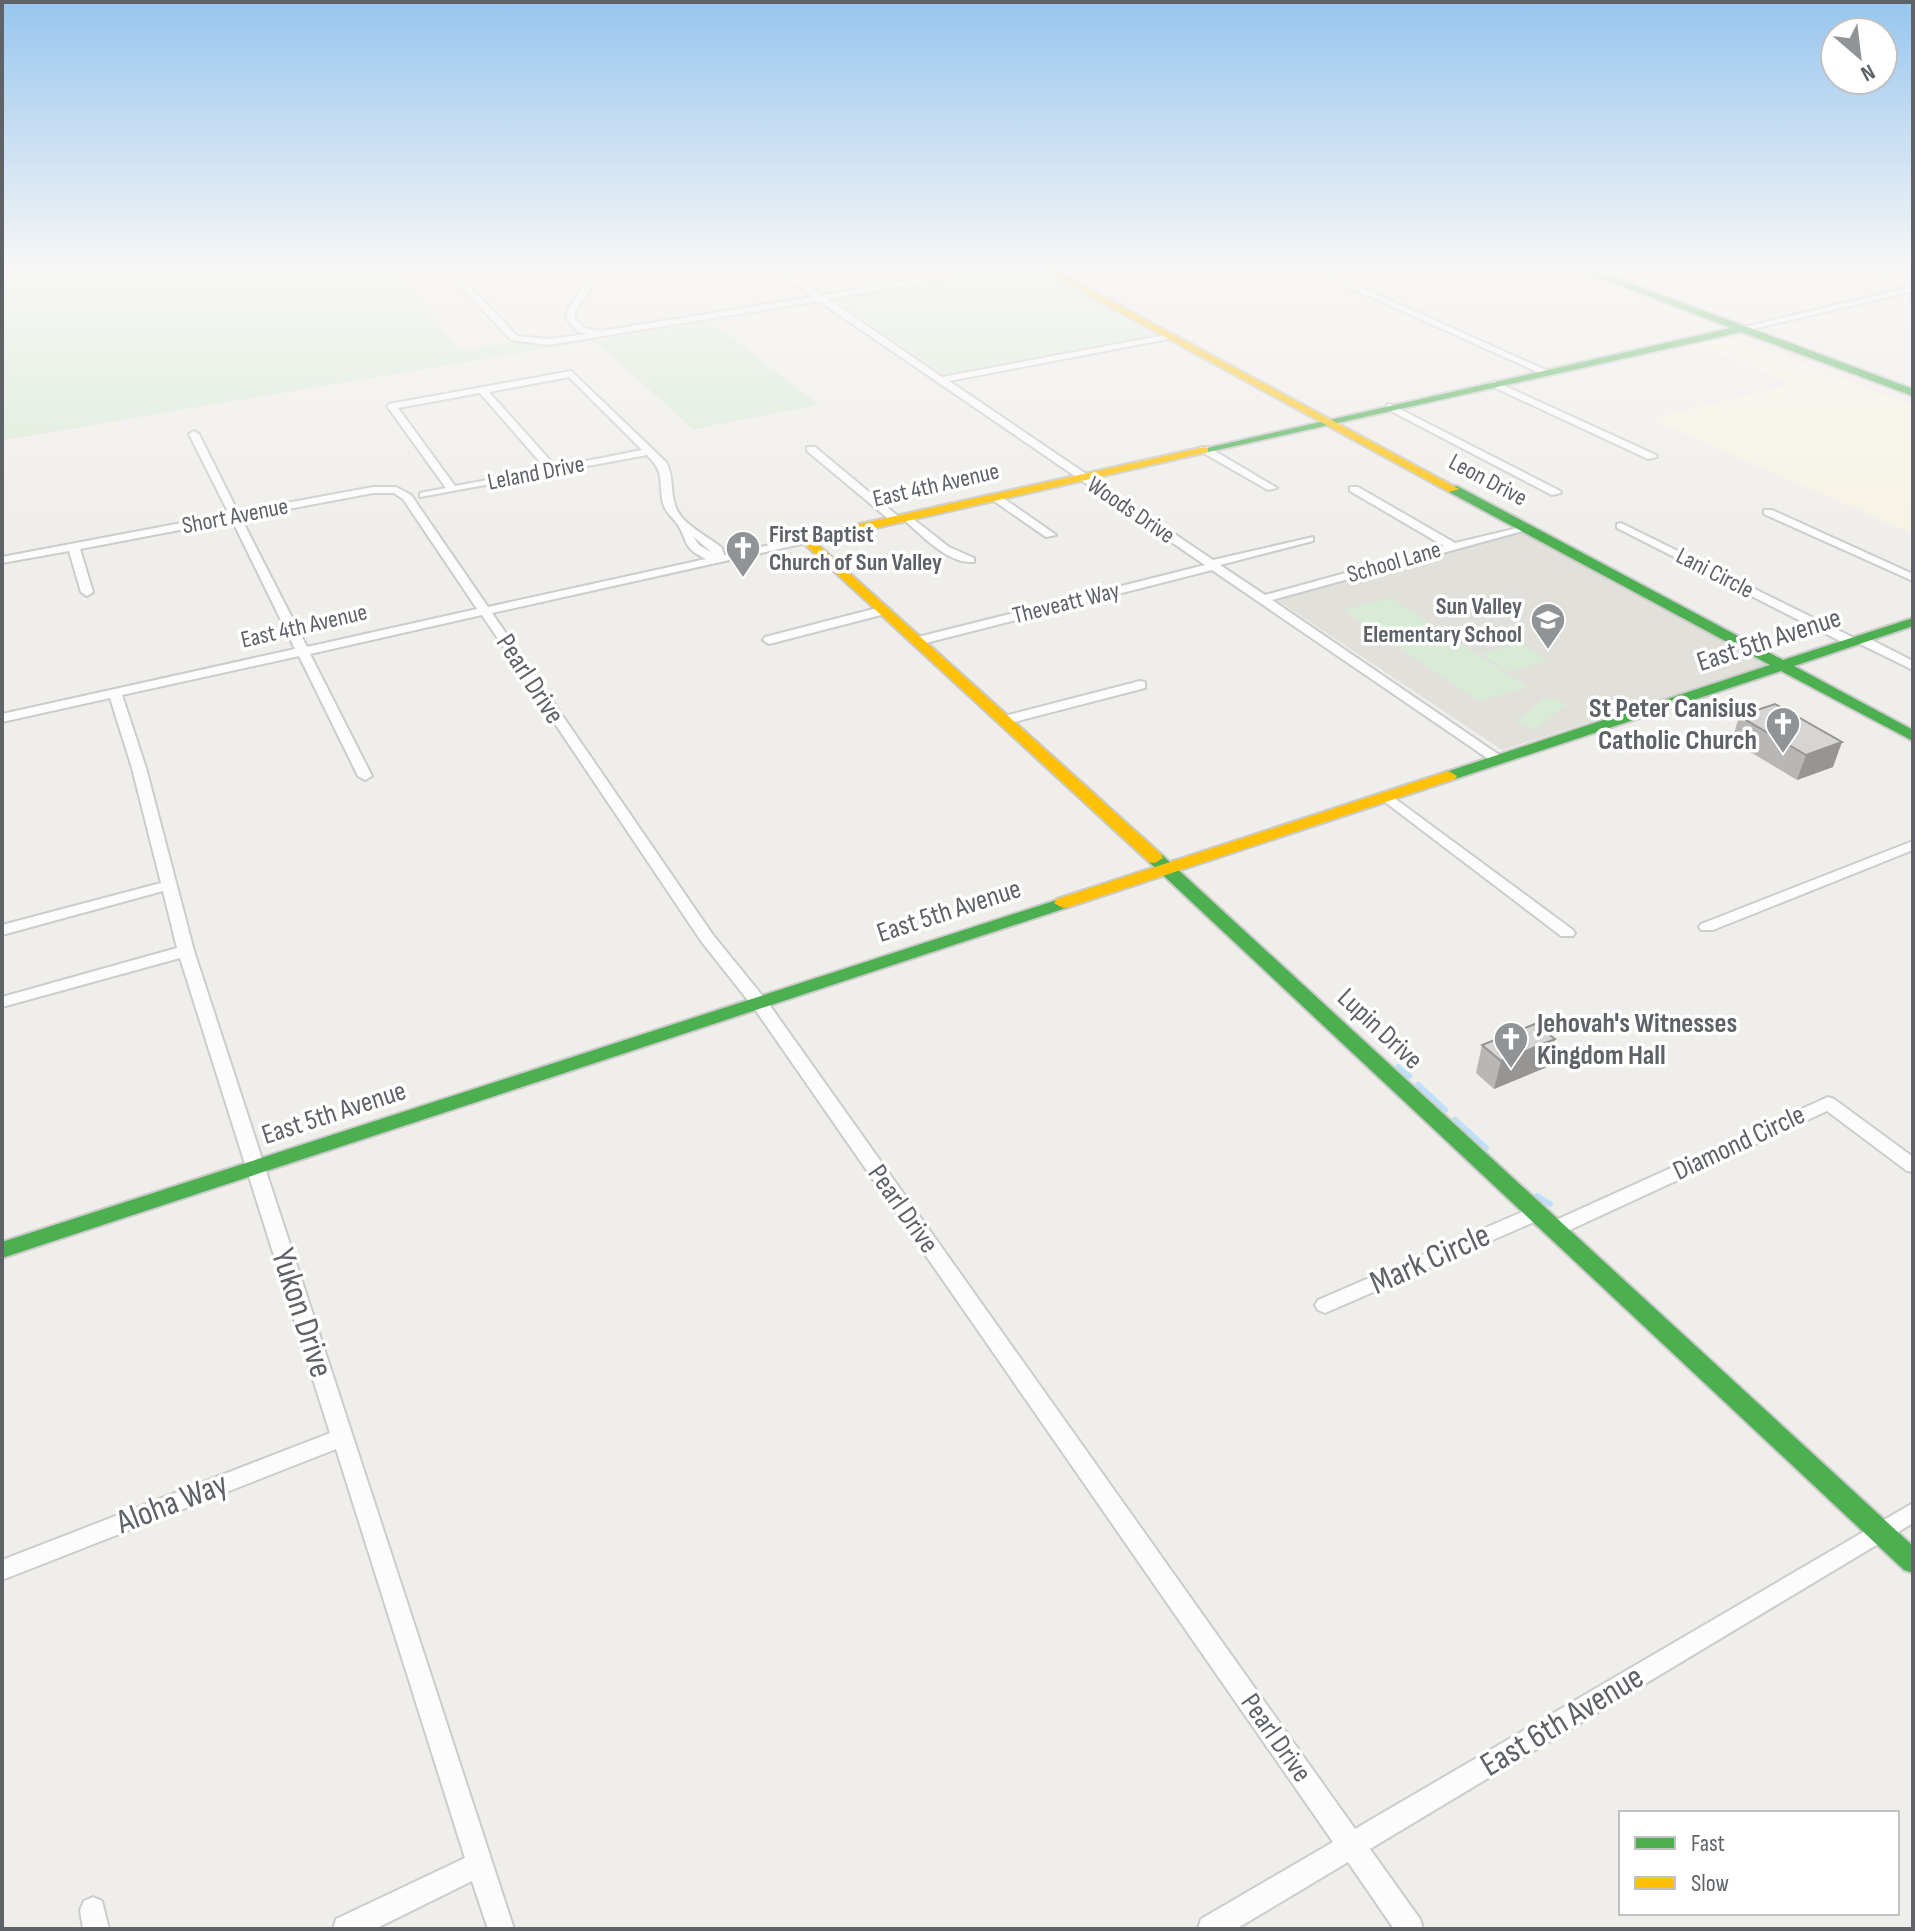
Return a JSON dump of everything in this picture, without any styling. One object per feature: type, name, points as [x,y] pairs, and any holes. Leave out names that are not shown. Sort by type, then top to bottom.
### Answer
[{"type":"street","name":"Woods Drive","points":[[906,356],[1498,759]]},
{"type":"street","points":[[941,380],[1064,356]]},
{"type":"street","name":"Leon Drive","points":[[1206,356],[1913,736]]},
{"type":"street","points":[[1509,356],[1545,372]]},
{"type":"street","name":"East 4th Avenue","points":[[2,717],[806,540],[1617,356]]},
{"type":"street","points":[[1813,356],[1913,393]]},
{"type":"street","points":[[452,489],[392,406],[571,374],[665,469],[669,507],[684,525],[685,538],[701,554],[718,559]]},
{"type":"street","points":[[1494,384],[1652,457]]},
{"type":"street","points":[[482,390],[553,470]]},
{"type":"street","points":[[1390,407],[1556,493]]},
{"type":"street","points":[[194,434],[365,776]]},
{"type":"street","points":[[811,449],[945,549],[970,560]]},
{"type":"street","points":[[1204,449],[1272,488]]},
{"type":"street","name":"Leland Drive","points":[[424,495],[649,452]]},
{"type":"street","points":[[1354,489],[1452,546]]},
{"type":"street","name":"Short Avenue","points":[[2,560],[373,490],[396,490]]},
{"type":"street","name":"Pearl Drive","points":[[396,490],[407,497],[707,938],[760,1004],[1410,1929]]},
{"type":"street","points":[[995,497],[1050,535]]},
{"type":"street","points":[[1768,512],[1913,578]]},
{"type":"street","name":"Lani Circle","points":[[1621,526],[1913,666]]},
{"type":"street","name":"School Lane","points":[[1263,599],[1526,527]]},
{"type":"street","name":"Theveatt Way","points":[[918,641],[1309,539]]},
{"type":"street","name":"Lupin Drive","points":[[806,540],[1006,720],[1913,1562]]},
{"type":"street","points":[[73,545],[87,592]]},
{"type":"street","points":[[769,640],[885,610]]},
{"type":"street","name":"East 5th Avenue","points":[[2,1250],[760,1004],[1913,622]]},
{"type":"street","points":[[1006,720],[1140,685]]},
{"type":"street","name":"Yukon Drive","points":[[115,693],[186,951],[501,1929]]},
{"type":"street","points":[[1386,796],[1567,933]]},
{"type":"street","points":[[1707,927],[1913,845]]},
{"type":"street","points":[[2,930],[170,885]]},
{"type":"street","points":[[2,1002],[186,951]]},
{"type":"street","name":"Diamond Circle","points":[[1554,1229],[1828,1103],[1913,1166]]},
{"type":"street","name":"Mark Circle","points":[[1325,1305],[1536,1213]]},
{"type":"street","name":"Aloha Way","points":[[2,1570],[343,1437]]},
{"type":"street","name":"East 6th Avenue","points":[[1211,1929],[1913,1512]]},
{"type":"street","points":[[346,1929],[480,1864]]},
{"type":"shaded area","points":[[1726,356],[1781,356],[1913,405],[1913,534],[1651,419],[1792,384]]},
{"type":"shaded area","name":"Sun Valley Elementary School","points":[[1526,532],[1768,665],[1502,750],[1277,600]]},
{"type":"green space","points":[[2,356],[501,356],[2,440]]},
{"type":"green space","points":[[612,356],[756,356],[819,405],[693,429]]},
{"type":"green space","points":[[917,356],[1044,356],[945,375]]},
{"type":"green space","points":[[1391,598],[1527,687],[1479,701],[1343,610]]},
{"type":"green space","points":[[1519,643],[1548,660],[1509,672],[1482,654]]},
{"type":"green space","points":[[1546,697],[1566,704],[1536,729],[1516,722]]},
{"type":"building","points":[[1775,704],[1842,742],[1806,755],[1739,716]]},
{"type":"building","points":[[1535,1024],[1555,1039],[1501,1061],[1482,1045]]},
{"type":"waterway","points":[[1398,1067],[1409,1076]]},
{"type":"waterway","points":[[1418,1085],[1445,1110]]},
{"type":"waterway","points":[[1455,1120],[1486,1148]]},
{"type":"waterway","points":[[1537,1196],[1550,1204]]},
{"type":"traffic: fast","points":[[1204,450],[1620,356]]},
{"type":"traffic: fast","points":[[1815,356],[1913,393]]},
{"type":"traffic: fast","points":[[1453,489],[1913,736]]},
{"type":"traffic: fast","points":[[1449,776],[1913,622]]},
{"type":"traffic: fast","points":[[1155,858],[1913,1562]]},
{"type":"traffic: fast","points":[[2,1250],[1063,903]]},
{"type":"traffic: slow","points":[[1206,356],[1453,489]]},
{"type":"traffic: slow","points":[[806,540],[1204,450]]},
{"type":"traffic: slow","points":[[806,540],[1155,858]]},
{"type":"traffic: slow","points":[[1063,903],[1449,776]]},
{"type":"place","name":"First Baptist Church of Sun Valley","points":[[743,579]]},
{"type":"place","name":"Sun Valley Elementary School","points":[[1548,651]]},
{"type":"place","name":"St Peter Canisius Catholic Church","points":[[1783,755]]},
{"type":"place","name":"Jehovah's Witnesses Kingdom Hall","points":[[1511,1070]]}]
